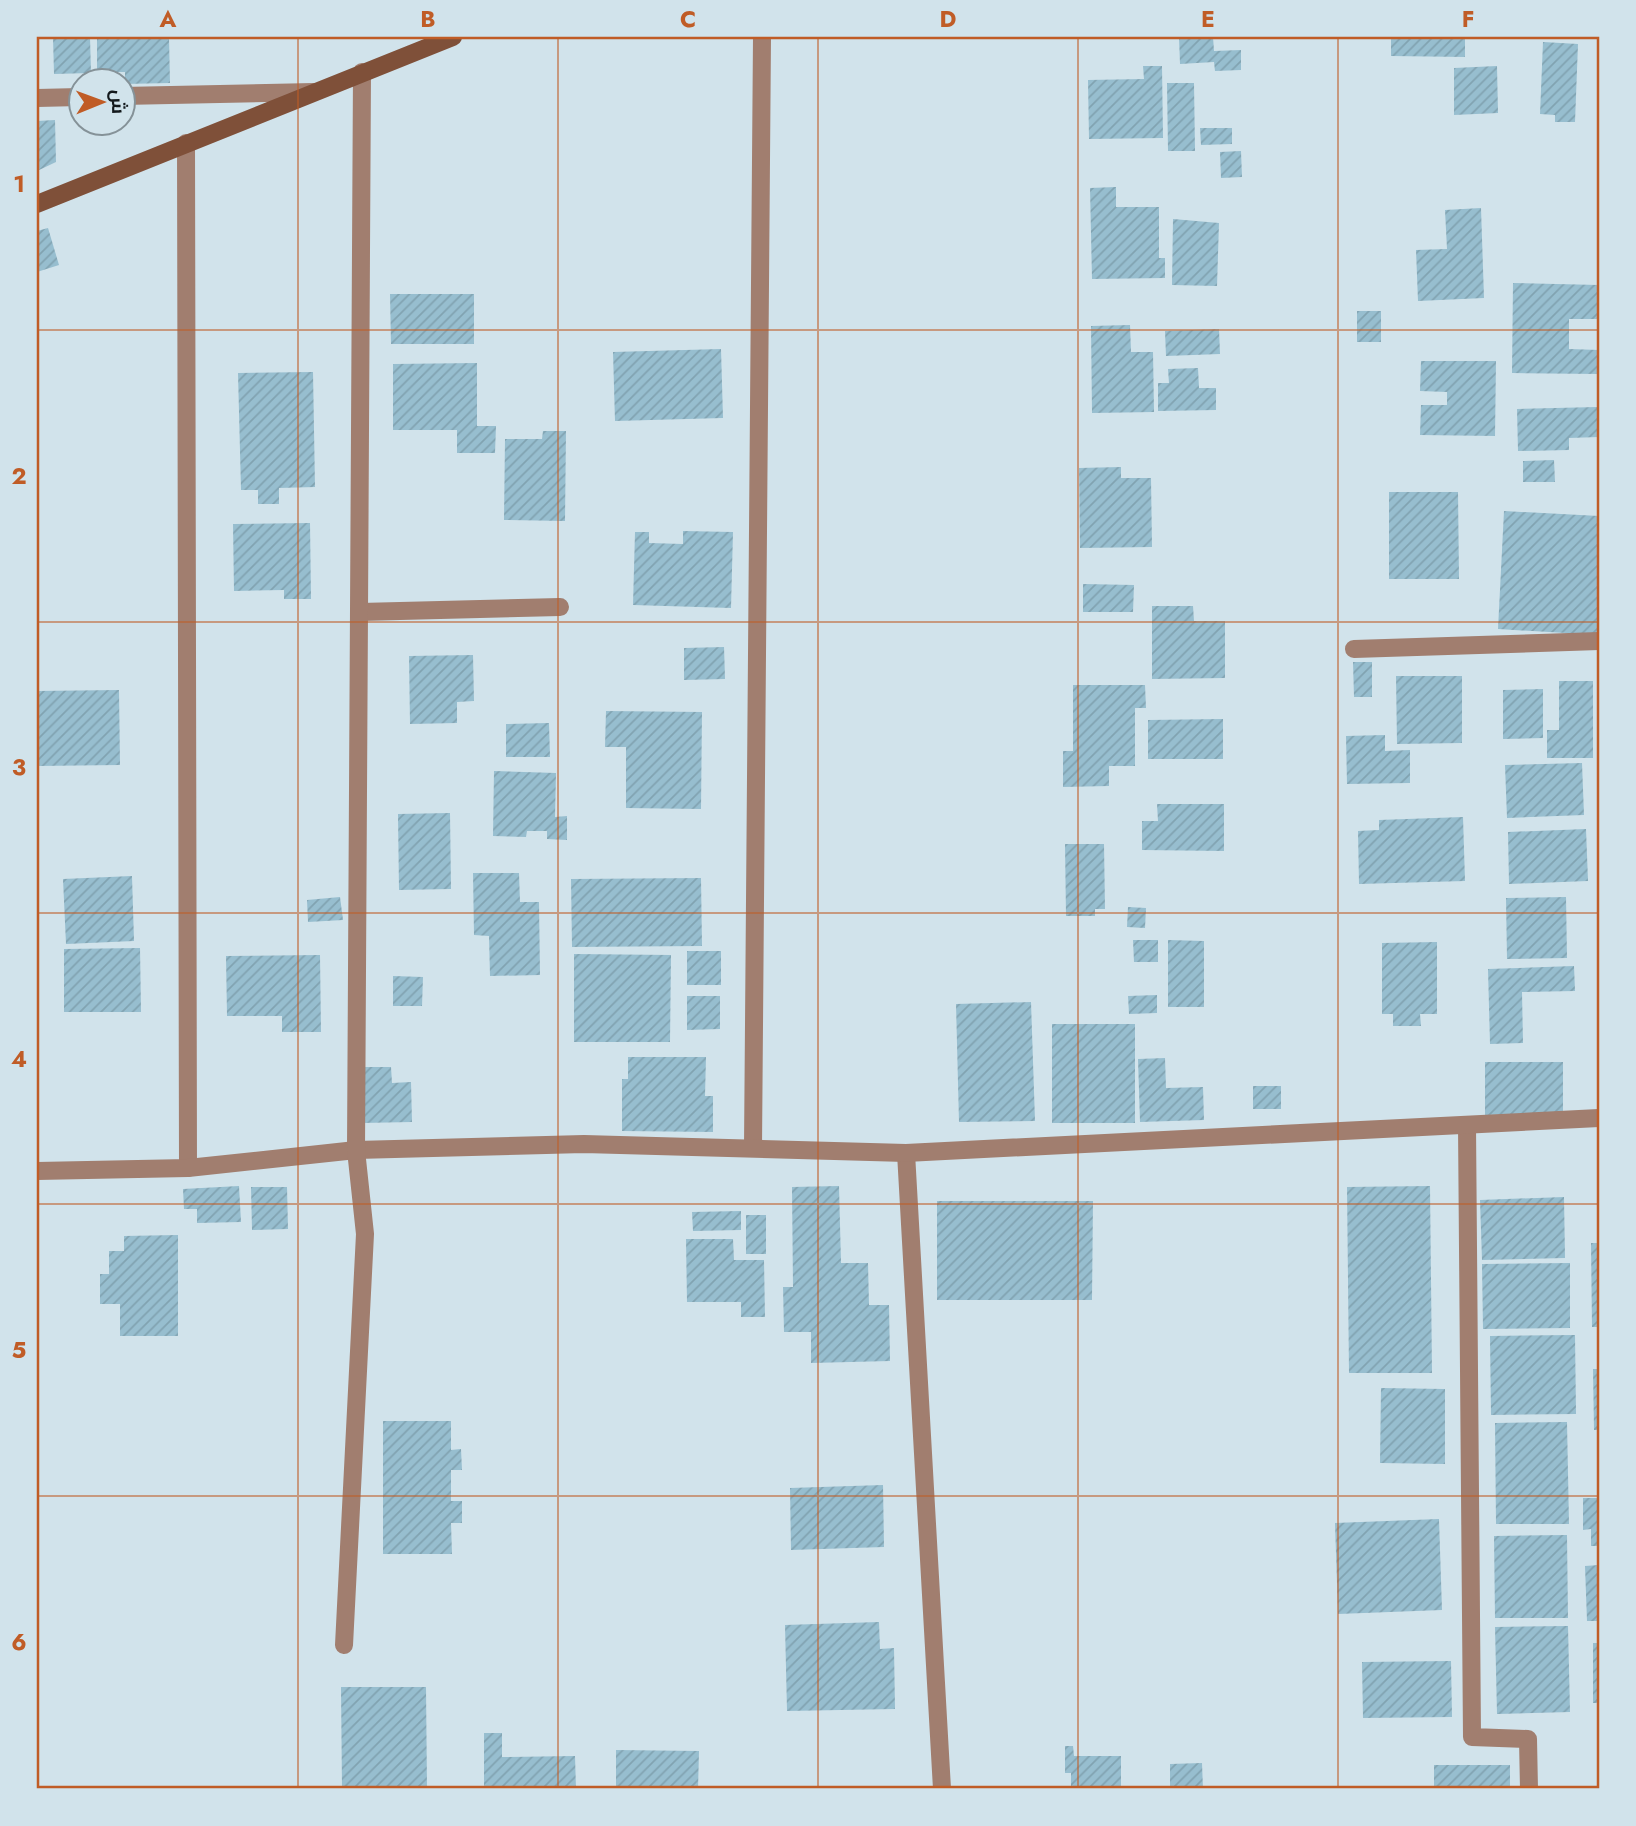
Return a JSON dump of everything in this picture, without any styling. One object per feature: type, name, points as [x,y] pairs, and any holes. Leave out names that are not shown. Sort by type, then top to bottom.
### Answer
[{"type":"street","points":[[37,204],[453,37]]},
{"type":"street","points":[[753,1148],[762,37]]},
{"type":"street","points":[[344,1645],[365,1234],[356,1150],[362,72]]},
{"type":"street","points":[[136,96],[314,92]]},
{"type":"street","points":[[37,98],[66,97]]},
{"type":"street","points":[[186,143],[187,1168]]},
{"type":"street","points":[[360,612],[560,607]]},
{"type":"street","points":[[1354,649],[1599,641]]},
{"type":"street","points":[[37,1171],[187,1168],[356,1150],[584,1144],[906,1153],[1599,1118]]},
{"type":"street","points":[[1467,1125],[1472,1737],[1528,1739],[1529,1789]]},
{"type":"street","points":[[906,1153],[942,1789]]},
{"type":"building","points":[[53,37],[90,37],[91,66],[66,66],[66,74],[54,74]]},
{"type":"building","points":[[97,37],[169,37],[170,83],[136,84],[136,66],[97,66]]},
{"type":"building","points":[[1179,37],[1213,37],[1214,51],[1241,50],[1241,70],[1215,71],[1214,62],[1180,64]]},
{"type":"building","points":[[1391,37],[1465,37],[1465,57],[1391,56]]},
{"type":"building","points":[[1543,42],[1578,44],[1575,122],[1555,122],[1555,115],[1540,114]]},
{"type":"building","points":[[1143,66],[1162,66],[1163,138],[1089,139],[1088,80],[1144,79]]},
{"type":"building","points":[[1497,66],[1498,113],[1454,115],[1454,68]]},
{"type":"building","points":[[1167,83],[1194,83],[1195,151],[1168,151]]},
{"type":"building","points":[[55,120],[56,162],[37,171],[37,121]]},
{"type":"building","points":[[1200,128],[1232,128],[1232,144],[1201,145]]},
{"type":"building","points":[[1241,151],[1242,177],[1221,178],[1220,152]]},
{"type":"building","points":[[1116,187],[1116,207],[1159,207],[1159,258],[1165,258],[1165,278],[1092,279],[1090,188]]},
{"type":"building","points":[[1481,208],[1484,298],[1418,301],[1416,250],[1447,249],[1445,210]]},
{"type":"building","points":[[1173,219],[1219,223],[1217,286],[1172,285]]},
{"type":"building","points":[[48,228],[59,265],[37,272],[37,231]]},
{"type":"building","points":[[1513,283],[1599,285],[1599,319],[1569,319],[1569,349],[1599,350],[1599,374],[1512,373]]},
{"type":"building","points":[[390,294],[474,294],[474,344],[391,344]]},
{"type":"building","points":[[1357,311],[1381,311],[1381,342],[1357,342]]},
{"type":"building","points":[[1130,325],[1131,352],[1153,352],[1154,412],[1092,413],[1091,326]]},
{"type":"building","points":[[1219,329],[1220,354],[1166,356],[1165,331]]},
{"type":"building","points":[[721,349],[723,418],[615,421],[613,352]]},
{"type":"building","points":[[1421,361],[1496,361],[1495,436],[1420,435],[1421,405],[1447,405],[1447,392],[1420,391]]},
{"type":"building","points":[[477,363],[477,426],[496,426],[495,453],[457,453],[457,430],[393,430],[393,364]]},
{"type":"building","points":[[1198,368],[1199,388],[1216,388],[1216,410],[1158,411],[1158,383],[1169,383],[1168,369]]},
{"type":"building","points":[[313,372],[315,487],[279,488],[279,504],[258,504],[258,490],[241,490],[238,373]]},
{"type":"building","points":[[1597,407],[1599,437],[1569,438],[1569,450],[1518,451],[1517,409]]},
{"type":"building","points":[[543,431],[566,431],[565,521],[504,520],[505,439],[542,439]]},
{"type":"building","points":[[1554,460],[1555,482],[1523,482],[1523,461]]},
{"type":"building","points":[[1121,467],[1121,478],[1151,478],[1152,547],[1080,548],[1079,468]]},
{"type":"building","points":[[1389,492],[1458,492],[1459,579],[1389,579]]},
{"type":"building","points":[[1504,511],[1599,516],[1599,635],[1498,629]]},
{"type":"building","points":[[310,523],[311,599],[284,599],[284,590],[234,591],[233,524]]},
{"type":"building","points":[[683,531],[733,532],[731,608],[633,605],[635,532],[649,532],[649,543],[683,544]]},
{"type":"building","points":[[1083,584],[1134,585],[1133,612],[1083,612]]},
{"type":"building","points":[[1152,606],[1193,606],[1194,621],[1225,621],[1225,678],[1152,679]]},
{"type":"building","points":[[724,647],[725,679],[684,680],[684,648]]},
{"type":"building","points":[[473,655],[474,701],[457,702],[457,723],[410,724],[409,656]]},
{"type":"building","points":[[1353,662],[1372,662],[1372,697],[1354,697]]},
{"type":"building","points":[[1396,676],[1462,676],[1462,743],[1397,744]]},
{"type":"building","points":[[1559,681],[1593,681],[1593,758],[1547,758],[1547,730],[1559,730]]},
{"type":"building","points":[[1073,685],[1145,685],[1146,708],[1135,708],[1135,766],[1109,766],[1109,786],[1063,787],[1063,751],[1073,751]]},
{"type":"building","points":[[1543,689],[1543,738],[1503,739],[1503,690]]},
{"type":"building","points":[[119,690],[120,765],[37,766],[37,691]]},
{"type":"building","points":[[606,711],[702,712],[701,809],[626,808],[626,747],[605,747]]},
{"type":"building","points":[[1223,719],[1223,759],[1148,759],[1148,720]]},
{"type":"building","points":[[549,723],[550,757],[506,757],[506,724]]},
{"type":"building","points":[[1385,735],[1385,751],[1410,750],[1410,783],[1347,784],[1346,736]]},
{"type":"building","points":[[1582,763],[1584,815],[1507,818],[1505,765]]},
{"type":"building","points":[[494,771],[556,773],[555,817],[567,816],[567,840],[547,839],[547,831],[527,831],[526,837],[493,836]]},
{"type":"building","points":[[1157,804],[1224,804],[1224,851],[1142,850],[1142,821],[1158,821]]},
{"type":"building","points":[[450,813],[451,889],[399,890],[398,814]]},
{"type":"building","points":[[1463,817],[1465,881],[1359,884],[1358,831],[1379,830],[1379,820]]},
{"type":"building","points":[[1586,829],[1588,881],[1509,884],[1508,832]]},
{"type":"building","points":[[1065,844],[1104,844],[1105,909],[1095,909],[1095,916],[1066,916]]},
{"type":"building","points":[[473,873],[519,873],[520,902],[539,902],[540,975],[490,976],[489,936],[474,935]]},
{"type":"building","points":[[132,876],[134,941],[66,944],[63,879]]},
{"type":"building","points":[[701,878],[702,946],[572,947],[571,879]]},
{"type":"building","points":[[340,897],[343,920],[308,922],[307,900]]},
{"type":"building","points":[[1566,897],[1567,958],[1507,959],[1506,898]]},
{"type":"building","points":[[1128,907],[1146,908],[1145,928],[1127,927]]},
{"type":"building","points":[[1133,940],[1158,940],[1158,962],[1134,962]]},
{"type":"building","points":[[1168,940],[1204,941],[1204,1007],[1168,1007]]},
{"type":"building","points":[[1437,942],[1437,1014],[1420,1014],[1421,1026],[1393,1026],[1393,1014],[1382,1014],[1382,943]]},
{"type":"building","points":[[140,948],[141,1012],[64,1012],[64,949]]},
{"type":"building","points":[[687,951],[721,951],[721,985],[687,985]]},
{"type":"building","points":[[574,954],[671,955],[670,1042],[574,1042]]},
{"type":"building","points":[[320,955],[321,1032],[282,1032],[282,1016],[227,1016],[226,956]]},
{"type":"building","points":[[1574,966],[1575,991],[1522,992],[1523,1043],[1490,1044],[1488,969]]},
{"type":"building","points":[[393,976],[423,977],[422,1006],[393,1006]]},
{"type":"building","points":[[1157,995],[1157,1013],[1129,1014],[1128,996]]},
{"type":"building","points":[[687,996],[720,996],[720,1029],[687,1030]]},
{"type":"building","points":[[1031,1002],[1035,1121],[959,1122],[956,1004]]},
{"type":"building","points":[[1052,1024],[1135,1024],[1135,1123],[1052,1123]]},
{"type":"building","points":[[628,1057],[706,1057],[705,1096],[713,1096],[713,1132],[622,1131],[622,1079],[628,1079]]},
{"type":"building","points":[[1165,1058],[1166,1088],[1203,1087],[1204,1120],[1140,1122],[1138,1059]]},
{"type":"building","points":[[1485,1062],[1563,1062],[1563,1114],[1485,1115]]},
{"type":"building","points":[[360,1067],[391,1067],[392,1083],[411,1082],[412,1122],[362,1123]]},
{"type":"building","points":[[1253,1086],[1281,1086],[1281,1109],[1253,1109]]},
{"type":"building","points":[[239,1186],[241,1222],[197,1223],[197,1209],[184,1209],[183,1189]]},
{"type":"building","points":[[839,1186],[841,1263],[868,1263],[869,1305],[889,1305],[890,1361],[811,1363],[811,1332],[784,1332],[783,1287],[793,1287],[792,1187]]},
{"type":"building","points":[[1430,1186],[1432,1373],[1349,1373],[1347,1187]]},
{"type":"building","points":[[251,1187],[287,1187],[288,1229],[252,1230]]},
{"type":"building","points":[[1564,1197],[1565,1258],[1482,1260],[1480,1200]]},
{"type":"building","points":[[937,1201],[1093,1201],[1092,1300],[937,1300]]},
{"type":"building","points":[[741,1211],[741,1230],[693,1231],[692,1212]]},
{"type":"building","points":[[746,1215],[766,1215],[766,1254],[746,1254]]},
{"type":"building","points":[[178,1235],[178,1336],[120,1336],[120,1304],[100,1304],[100,1274],[109,1274],[109,1251],[124,1251],[124,1236]]},
{"type":"building","points":[[686,1239],[733,1239],[734,1260],[764,1260],[765,1317],[741,1317],[741,1302],[687,1302]]},
{"type":"building","points":[[1591,1243],[1599,1243],[1599,1327],[1592,1327]]},
{"type":"building","points":[[1570,1263],[1570,1328],[1483,1329],[1482,1264]]},
{"type":"building","points":[[1575,1335],[1576,1414],[1491,1415],[1490,1336]]},
{"type":"building","points":[[1593,1369],[1599,1369],[1599,1430],[1594,1430]]},
{"type":"building","points":[[1381,1388],[1445,1389],[1445,1464],[1380,1463]]},
{"type":"building","points":[[383,1421],[451,1421],[451,1450],[461,1449],[462,1470],[451,1470],[451,1501],[462,1501],[462,1523],[451,1523],[452,1554],[383,1554]]},
{"type":"building","points":[[1567,1422],[1569,1524],[1496,1524],[1495,1423]]},
{"type":"building","points":[[883,1485],[884,1547],[791,1550],[790,1488]]},
{"type":"building","points":[[1583,1498],[1599,1498],[1599,1546],[1591,1546],[1591,1529],[1583,1530]]},
{"type":"building","points":[[1439,1519],[1442,1610],[1338,1614],[1335,1523]]},
{"type":"building","points":[[1567,1535],[1568,1618],[1495,1618],[1494,1536]]},
{"type":"building","points":[[1599,1565],[1599,1621],[1587,1621],[1585,1566]]},
{"type":"building","points":[[879,1622],[880,1649],[894,1648],[895,1709],[787,1711],[785,1625]]},
{"type":"building","points":[[1568,1626],[1570,1712],[1497,1714],[1495,1627]]},
{"type":"building","points":[[1593,1643],[1599,1643],[1599,1703],[1593,1703]]},
{"type":"building","points":[[1451,1661],[1452,1717],[1363,1718],[1362,1662]]},
{"type":"building","points":[[341,1687],[426,1687],[427,1789],[342,1789]]},
{"type":"building","points":[[484,1733],[502,1733],[502,1757],[575,1756],[576,1789],[484,1789]]},
{"type":"building","points":[[1065,1746],[1073,1746],[1074,1756],[1121,1756],[1121,1789],[1071,1789],[1071,1773],[1065,1773]]},
{"type":"building","points":[[616,1750],[699,1751],[698,1789],[616,1789]]},
{"type":"building","points":[[1202,1763],[1203,1789],[1170,1789],[1170,1764]]},
{"type":"building","points":[[1434,1765],[1510,1765],[1510,1789],[1434,1789]]}]
